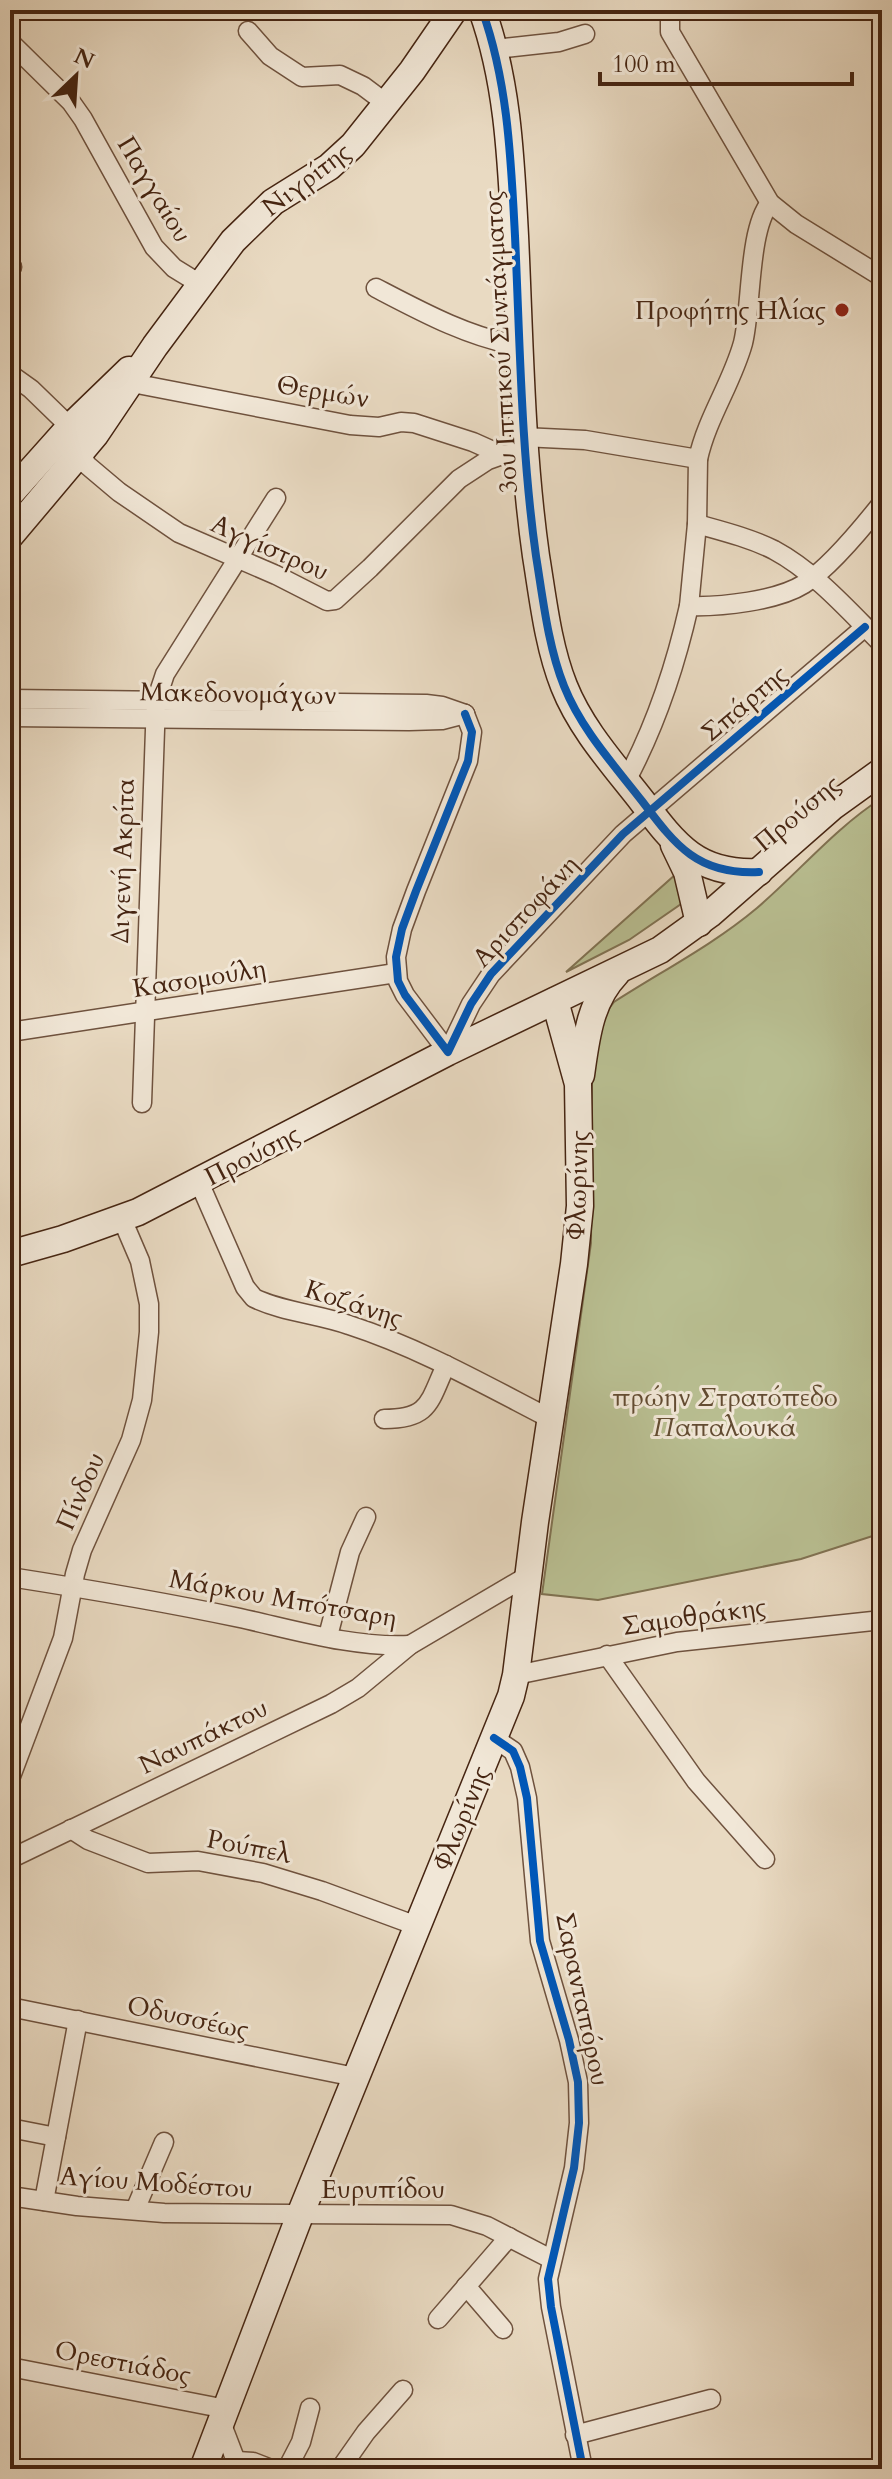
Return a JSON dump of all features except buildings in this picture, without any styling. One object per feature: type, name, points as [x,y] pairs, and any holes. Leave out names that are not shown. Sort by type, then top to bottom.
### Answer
[{"type":"main road","name":"Νιγρίτης","points":[[10,494],[75,440],[132,383],[200,284],[233,241],[263,210],[334,163],[361,136],[454,10]]},
{"type":"main road","name":"3ου Ιππικού Συντάγματος","points":[[482,10],[495,49],[503,89],[510,162],[519,346],[516,448],[559,669],[585,725],[666,831]]},
{"type":"main road","name":"Νιγρίτης","points":[[10,536],[75,440],[155,346]]},
{"type":"main road","name":"Προύσης","points":[[10,1254],[122,1219],[448,1052],[660,950],[699,923],[832,807],[882,771]]},
{"type":"main road","points":[[666,831],[689,854],[714,869],[759,872]]},
{"type":"main road","points":[[666,831],[687,872],[699,923]]},
{"type":"main road","name":"Φλωρίνης","points":[[203,2469],[300,2215],[494,1738],[516,1675],[579,1224],[578,1084],[592,1015],[604,989],[623,970]]},
{"type":"main road","name":"Φλωρίνης","points":[[555,1001],[578,1084]]},
{"type":"street","points":[[670,10],[670,32],[770,203],[796,224],[882,277]]},
{"type":"street","points":[[248,31],[270,56],[302,77],[340,75],[363,86],[387,104]]},
{"type":"street","points":[[495,49],[559,42],[585,34]]},
{"type":"street","name":"Παγγαίου","points":[[10,42],[83,119],[154,247],[174,268],[200,284]]},
{"type":"street","points":[[626,781],[645,747],[662,706],[689,606],[697,524],[698,459],[707,428],[741,347],[759,228],[770,203]]},
{"type":"street","points":[[376,288],[486,339],[519,346]]},
{"type":"street","name":"Αγγίστρου","points":[[10,374],[31,389],[75,440],[95,473],[169,527],[330,602],[370,568],[459,479],[516,448]]},
{"type":"street","name":"Θερμών","points":[[132,383],[350,425],[379,427],[401,422],[414,423],[464,439],[516,448]]},
{"type":"street","points":[[516,448],[585,440],[698,459]]},
{"type":"street","points":[[155,709],[165,674],[276,498]]},
{"type":"street","points":[[689,606],[722,605],[800,587],[882,503]]},
{"type":"street","points":[[697,524],[773,550],[812,578],[882,644]]},
{"type":"street","name":"Σπάρτης","points":[[649,810],[865,627]]},
{"type":"street","points":[[10,699],[155,709],[426,704],[465,714],[472,732],[468,761],[402,929],[396,957],[396,973],[401,989],[448,1052]]},
{"type":"street","name":"Μακεδονομάχων","points":[[10,717],[155,709]]},
{"type":"street","name":"Διγενή Ακρίτα","points":[[142,1103],[155,709]]},
{"type":"street","name":"Αριστοφάνη","points":[[448,1052],[471,1004],[491,974],[649,810]]},
{"type":"street","name":"Κασομούλη","points":[[10,1032],[396,973]]},
{"type":"street","name":"Κοζάνης","points":[[199,1182],[251,1296],[355,1327],[446,1365],[551,1419]]},
{"type":"street","name":"Πίνδου","points":[[10,1779],[63,1638],[82,1550],[131,1440],[142,1400],[149,1304],[140,1261],[122,1219]]},
{"type":"street","points":[[384,1419],[408,1418],[421,1412],[432,1397],[446,1365]]},
{"type":"street","points":[[328,1636],[350,1552],[366,1517]]},
{"type":"street","name":"Μάρκου Μπότσαρη","points":[[10,1577],[328,1636],[410,1645],[529,1575]]},
{"type":"street","name":"Σαμοθράκης","points":[[516,1675],[712,1637],[882,1620]]},
{"type":"street","name":"Ναυπάκτου","points":[[10,1859],[331,1704],[358,1688],[410,1645]]},
{"type":"street","points":[[607,1655],[696,1781],[765,1859]]},
{"type":"street","name":"Σαρανταπόρου","points":[[494,1738],[513,1751],[520,1767],[527,1798],[540,1941],[578,2082],[578,2141],[574,2168],[548,2279],[583,2469]]},
{"type":"street","name":"Ρούπελ","points":[[71,1829],[88,1840],[148,1863],[198,1861],[263,1873],[417,1926]]},
{"type":"street","name":"Οδυσσέως","points":[[10,2007],[355,2077]]},
{"type":"street","points":[[44,2201],[78,2020]]},
{"type":"street","points":[[10,2128],[56,2137]]},
{"type":"street","points":[[135,2210],[164,2142]]},
{"type":"street","name":"Αγίου Μοδέστου","points":[[10,2196],[135,2210],[300,2215]]},
{"type":"street","name":"Ευρυπίδου","points":[[300,2215],[451,2215],[475,2221],[551,2259]]},
{"type":"street","points":[[438,2319],[509,2237]]},
{"type":"street","points":[[466,2286],[503,2329]]},
{"type":"street","name":"Ορεστιάδος","points":[[10,2367],[223,2416]]},
{"type":"street","points":[[340,2469],[373,2423],[403,2390]]},
{"type":"street","points":[[575,2435],[711,2399]]},
{"type":"street","points":[[287,2469],[307,2427],[310,2408]]},
{"type":"street","points":[[223,2416],[238,2465],[253,2462],[271,2469]]},
{"type":"green space","name":"πρώην Στρατόπεδο Παπαλουκά","points":[[882,798],[882,1533],[801,1559],[598,1600],[542,1594],[591,1243],[592,1081],[598,1033],[605,1014],[614,1002],[740,921],[849,823]]},
{"type":"green space","points":[[676,874],[681,904],[629,940],[566,972]]},
{"type":"cycle path","points":[[482,10],[498,65],[507,122],[527,476],[536,556],[558,671],[571,702],[589,732],[666,832],[704,863],[738,872],[759,872]]},
{"type":"cycle path","points":[[465,714],[472,732],[468,761],[402,929],[396,957],[398,981],[405,995],[448,1052],[471,1004],[491,974],[623,834],[865,627]]},
{"type":"cycle path","points":[[494,1738],[513,1751],[520,1767],[527,1798],[540,1941],[578,2082],[579,2123],[574,2168],[548,2279],[583,2469]]},
{"type":"place","name":"Προφήτης Ηλίας","points":[[842,310]]}]
